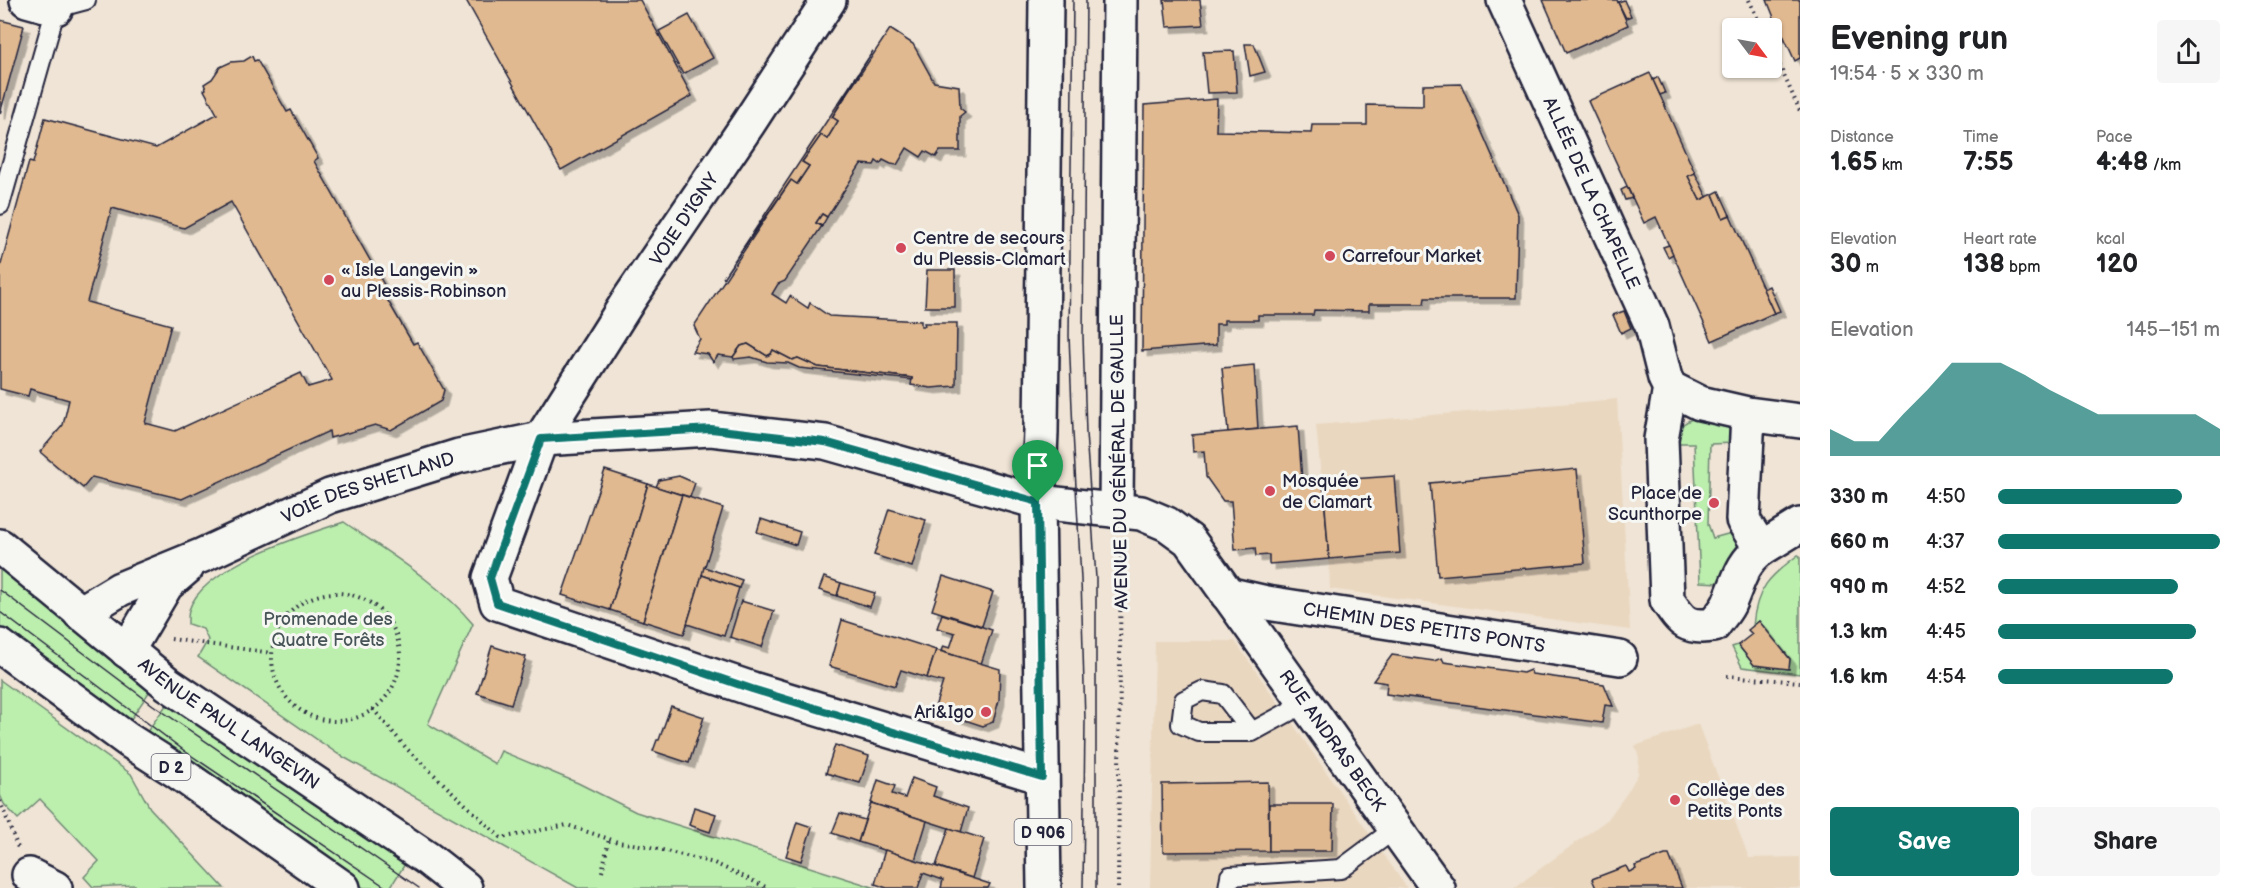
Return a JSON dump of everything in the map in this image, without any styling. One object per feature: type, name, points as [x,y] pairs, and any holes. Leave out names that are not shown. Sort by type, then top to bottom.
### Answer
[{"type":"main road","name":"VOIE D'IGNY","points":[[829,0],[630,298],[541,439],[490,578],[497,603],[752,689],[1042,777]]},
{"type":"main road","name":"D 906","points":[[1044,888],[1038,502],[1041,432],[1046,0]]},
{"type":"main road","name":"AVENUE DU GÉNÉRAL DE GAULLE","points":[[1116,511],[1120,0]]},
{"type":"main road","name":"ALLÉE DE LA CHAPELLE","points":[[1504,0],[1652,326],[1665,378],[1670,388]]},
{"type":"main road","points":[[1799,528],[1750,556],[1738,575],[1730,604],[1714,625],[1697,628],[1681,621],[1667,600],[1661,439],[1670,388],[1700,403],[1748,414],[1800,421]]},
{"type":"main road","points":[[1748,414],[1743,520],[1761,549]]},
{"type":"main road","name":"VOIE DES SHETLAND","points":[[80,613],[120,589],[203,555],[330,496],[459,456],[541,439],[711,429],[825,442],[1038,502]]},
{"type":"main road","name":"RUE ANDRAS BECK","points":[[1038,502],[1141,513],[1167,524],[1190,540],[1438,888]]},
{"type":"main road","name":"AVENUE PAUL LANGEVIN","points":[[0,546],[168,684],[428,859],[465,888]]},
{"type":"main road","name":"VOIE DES SHETLAND","points":[[127,651],[166,585],[203,555]]},
{"type":"main road","name":"CHEMIN DES PETITS PONTS","points":[[1227,594],[1267,603],[1620,658]]},
{"type":"main road","name":"D 2","points":[[0,646],[128,740],[175,770],[343,888]]},
{"type":"lane","points":[[0,205],[56,3]]},
{"type":"lane","points":[[1252,732],[1307,702]]},
{"type":"lane","points":[[1228,888],[1230,876],[1341,869],[1396,828]]},
{"type":"path","points":[[1749,0],[1757,18]]},
{"type":"path","points":[[1782,71],[1800,111]]},
{"type":"path","name":"AVENUE DU GÉNÉRAL DE GAULLE","points":[[1116,511],[1121,546],[1118,888]]},
{"type":"path","points":[[334,593],[357,596],[377,608],[392,625],[400,648],[399,671],[390,692],[373,709],[358,717],[340,721],[322,720],[305,713],[291,702],[280,688],[274,671],[272,653],[278,630],[291,611],[311,598],[334,593]]},
{"type":"path","points":[[168,638],[272,653]]},
{"type":"path","points":[[1727,676],[1800,682]]},
{"type":"path","points":[[373,709],[408,750],[501,838],[567,825],[609,839],[714,863],[768,888]]},
{"type":"path","points":[[0,801],[42,881]]},
{"type":"path","points":[[602,872],[609,839]]},
{"type":"shaded area","points":[[1617,399],[1630,630],[1330,589],[1316,425]]},
{"type":"shaded area","points":[[1155,641],[1235,641],[1407,888],[1150,888]]},
{"type":"shaded area","name":"Collège des Petits Ponts","points":[[1698,724],[1749,858],[1800,857],[1800,888],[1514,888],[1608,819],[1638,774],[1639,758],[1635,746]]},
{"type":"green space","points":[[1692,419],[1719,422],[1735,433],[1735,443],[1710,444],[1708,524],[1713,538],[1735,532],[1738,546],[1720,583],[1700,582],[1694,443],[1678,443],[1680,428]]},
{"type":"green space","name":"Promenade des Quatre Forêts","points":[[344,522],[428,581],[473,624],[428,724],[495,764],[501,751],[578,783],[636,812],[876,888],[578,888],[338,754],[198,657],[208,640],[203,629],[188,624],[189,610],[198,594],[213,580],[256,554]]},
{"type":"green space","points":[[1798,555],[1800,556],[1800,674],[1742,667],[1732,647],[1738,645],[1754,665],[1789,669],[1790,659],[1759,621],[1753,626],[1757,602],[1766,584]]},
{"type":"green space","points":[[0,565],[154,685],[125,728],[0,631]]},
{"type":"green space","points":[[0,680],[131,774],[150,808],[224,888],[135,888],[135,885],[93,887],[84,877],[99,861],[40,799],[18,819],[4,804],[0,795]]},
{"type":"green space","points":[[172,697],[405,864],[390,888],[364,888],[330,868],[141,740]]},
{"type":"building","points":[[466,0],[640,0],[692,96],[561,170]]},
{"type":"building","points":[[1164,0],[1200,0],[1203,25],[1167,27]]},
{"type":"building","points":[[1543,0],[1617,0],[1628,25],[1566,53]]},
{"type":"building","points":[[1624,0],[1631,16],[1626,18],[1618,2]]},
{"type":"building","points":[[1767,0],[1800,0],[1800,58],[1795,61],[1782,35],[1782,18],[1774,18]]},
{"type":"building","points":[[689,15],[713,58],[683,74],[659,31]]},
{"type":"building","points":[[0,20],[24,26],[0,114]]},
{"type":"building","points":[[890,29],[913,44],[934,82],[959,86],[960,108],[965,112],[960,116],[960,151],[940,151],[936,157],[925,151],[921,157],[907,148],[897,165],[883,160],[880,164],[876,161],[874,165],[861,164],[827,217],[822,214],[816,223],[822,226],[785,281],[778,284],[772,294],[786,303],[790,296],[808,308],[810,303],[829,316],[921,321],[921,326],[925,326],[924,323],[957,323],[956,386],[931,388],[911,385],[912,378],[818,367],[798,358],[792,360],[773,350],[767,356],[748,344],[741,346],[733,357],[718,355],[713,362],[708,354],[692,352],[700,339],[694,326],[791,180],[797,184],[809,166],[802,162],[821,135],[827,139],[838,121],[832,117]]},
{"type":"building","points":[[1245,44],[1254,44],[1265,72],[1250,76]]},
{"type":"building","points":[[873,51],[832,117],[838,121],[827,139],[821,135],[802,162],[809,166],[797,184],[791,180],[723,278]]},
{"type":"building","points":[[1234,51],[1237,92],[1207,93],[1203,52]]},
{"type":"building","name":"« Isle Langevin » au Plessis-Robinson","points":[[252,56],[254,61],[257,60],[287,112],[291,110],[318,158],[314,161],[388,292],[384,294],[413,344],[417,342],[444,390],[441,401],[391,430],[375,425],[330,438],[329,431],[182,499],[92,477],[83,488],[40,452],[63,425],[69,400],[30,389],[28,396],[0,389],[0,268],[29,162],[33,163],[45,118],[156,148],[217,114],[204,90],[206,89],[204,84],[212,79],[220,67],[231,62],[244,61]],"holes":[[[231,202],[332,380],[308,387],[301,373],[175,431],[145,423],[171,325],[87,302],[112,208],[184,228]]]},
{"type":"building","points":[[1650,73],[1695,173],[1688,176],[1700,200],[1713,194],[1723,218],[1730,215],[1774,313],[1712,341],[1656,217],[1644,223],[1588,101]]},
{"type":"building","points":[[1658,77],[1665,93],[1660,95],[1653,80]]},
{"type":"building","name":"Carrefour Market","points":[[1461,84],[1518,215],[1516,298],[1425,298],[1424,304],[1369,304],[1369,311],[1314,310],[1313,315],[1258,315],[1258,320],[1224,320],[1224,324],[1216,324],[1216,345],[1142,351],[1144,105],[1217,99],[1216,131],[1311,133],[1312,125],[1367,125],[1367,105],[1423,106],[1423,85]]},
{"type":"building","points":[[1695,173],[1707,197],[1700,200],[1688,176]]},
{"type":"building","points":[[1627,187],[1632,198],[1625,200],[1621,190]]},
{"type":"building","points":[[1719,191],[1730,215],[1723,218],[1713,194]]},
{"type":"building","points":[[822,214],[827,217],[822,226],[816,223]]},
{"type":"building","points":[[1669,245],[1673,254],[1668,257],[1663,247]]},
{"type":"building","points":[[927,270],[955,270],[955,307],[925,307]]},
{"type":"building","points":[[1769,286],[1780,311],[1774,313],[1763,289]]},
{"type":"building","points":[[1624,311],[1631,328],[1621,333],[1613,315]]},
{"type":"building","points":[[748,344],[767,356],[773,350],[792,360],[798,358],[818,367],[912,378],[912,380],[799,368],[788,363],[767,362],[751,357],[734,359],[733,357],[741,346]]},
{"type":"building","points":[[1254,365],[1258,429],[1228,432],[1222,368]]},
{"type":"building","name":"Mosquée de Clamart","points":[[1298,426],[1302,481],[1323,481],[1329,559],[1269,564],[1269,555],[1256,556],[1255,548],[1235,550],[1231,501],[1223,501],[1206,477],[1204,451],[1193,452],[1192,435]]},
{"type":"building","points":[[1577,469],[1585,563],[1438,576],[1430,483]]},
{"type":"building","points":[[605,470],[648,484],[610,610],[562,595]]},
{"type":"building","points":[[679,476],[695,483],[690,497],[656,487],[659,480]]},
{"type":"building","points":[[1394,476],[1400,553],[1329,559],[1323,481]]},
{"type":"building","points":[[648,484],[682,495],[643,621],[610,610]]},
{"type":"building","points":[[682,495],[723,508],[684,634],[643,621]]},
{"type":"building","points":[[889,509],[926,520],[912,567],[874,555]]},
{"type":"building","points":[[761,519],[800,532],[796,545],[757,532]]},
{"type":"building","points":[[704,567],[742,580],[739,588],[702,575]]},
{"type":"building","points":[[702,575],[739,588],[724,636],[687,624]]},
{"type":"building","points":[[943,576],[993,592],[982,626],[932,610]]},
{"type":"building","points":[[824,577],[841,583],[837,596],[819,590]]},
{"type":"building","points":[[841,583],[875,593],[870,607],[837,596]]},
{"type":"building","points":[[741,601],[774,611],[762,647],[730,637]]},
{"type":"building","points":[[942,614],[992,630],[981,664],[941,651],[943,646],[950,648],[955,633],[937,628]]},
{"type":"building","points":[[842,620],[936,650],[927,678],[901,670],[895,686],[829,666]]},
{"type":"building","points":[[1759,621],[1790,659],[1789,669],[1754,665],[1738,645],[1752,634],[1748,630]]},
{"type":"building","points":[[492,646],[526,657],[511,704],[477,693]]},
{"type":"building","points":[[936,650],[1000,669],[999,700],[993,722],[983,726],[934,710],[943,682],[927,678]]},
{"type":"building","points":[[1392,655],[1434,661],[1442,658],[1444,662],[1523,673],[1530,670],[1532,674],[1604,684],[1613,706],[1605,705],[1602,723],[1386,694],[1387,683],[1373,681]]},
{"type":"building","points":[[671,706],[704,717],[689,763],[653,751]]},
{"type":"building","points":[[835,745],[869,756],[860,783],[826,773]]},
{"type":"building","points":[[912,778],[936,787],[933,796],[968,808],[961,832],[871,803],[878,780],[895,786],[892,794],[905,798]]},
{"type":"building","points":[[1268,782],[1269,851],[1163,852],[1162,784]]},
{"type":"building","points":[[871,803],[927,821],[915,860],[858,842]]},
{"type":"building","points":[[1269,804],[1333,804],[1332,851],[1269,851]]},
{"type":"building","points":[[694,807],[716,814],[710,832],[689,825]]},
{"type":"building","points":[[840,813],[865,820],[858,842],[832,833]]},
{"type":"building","points":[[797,822],[812,827],[801,861],[786,856]]},
{"type":"building","points":[[949,828],[984,839],[972,878],[936,866]]},
{"type":"building","points":[[885,850],[990,884],[988,888],[941,888],[943,880],[923,873],[918,888],[887,888],[875,884]]},
{"type":"building","points":[[1669,855],[1682,888],[1596,888],[1592,879],[1626,866],[1629,872],[1636,869],[1635,866]]},
{"type":"tram line","points":[[1073,0],[1069,336],[1081,579],[1085,721],[1083,888]]},
{"type":"tram line","points":[[1086,0],[1083,336],[1086,433],[1096,578],[1096,888]]},
{"type":"tram line","points":[[0,590],[153,705],[419,888]]},
{"type":"tram line","points":[[0,612],[186,752],[387,888]]},
{"type":"place","name":"Centre de secours du Plessis-Clamart","points":[[901,248]]},
{"type":"place","name":"Carrefour Market","points":[[1330,256]]},
{"type":"place","name":"« Isle Langevin » au Plessis-Robinson","points":[[329,280]]},
{"type":"place","name":"Mosquée de Clamart","points":[[1270,491]]},
{"type":"place","name":"Place de Scunthorpe","points":[[1714,503]]},
{"type":"place","name":"Ari&Igo","points":[[986,712]]},
{"type":"place","name":"Collège des Petits Ponts","points":[[1675,800]]},
{"type":"route","points":[[711,429],[825,442],[1038,502],[1042,777],[752,689],[497,603],[490,578],[541,439],[711,429]]}]
